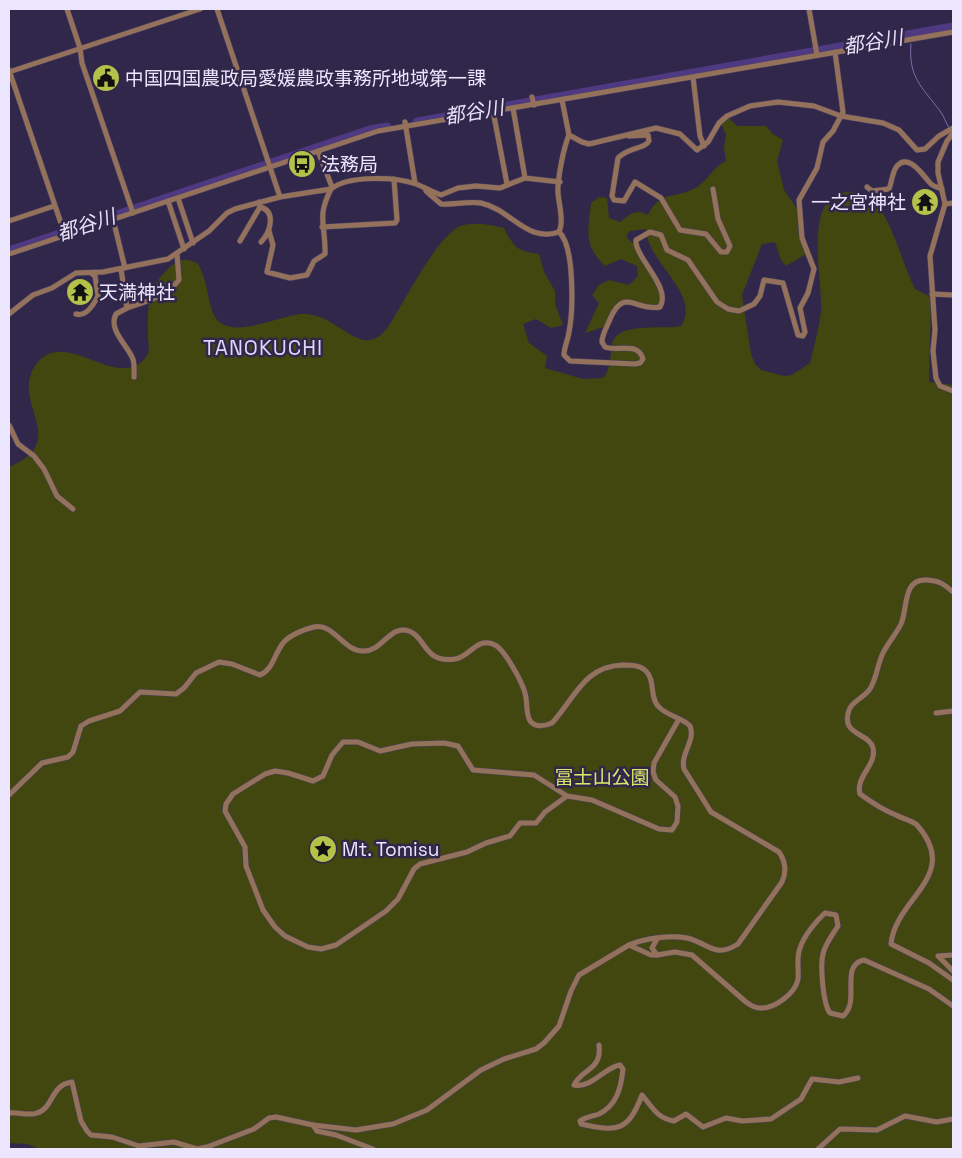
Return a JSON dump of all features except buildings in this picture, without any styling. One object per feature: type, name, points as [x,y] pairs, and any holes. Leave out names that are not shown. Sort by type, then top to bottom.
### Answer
[{"type":"street","points":[[67,9],[80,48],[82,63],[132,211]]},
{"type":"street","points":[[64,233],[9,71],[200,9]]},
{"type":"street","points":[[217,9],[280,197]]},
{"type":"street","points":[[809,9],[817,53]]},
{"type":"street","points":[[9,254],[64,233],[178,198],[269,165],[405,125],[513,108],[533,101],[562,100],[675,77],[693,77],[817,53],[835,52],[953,32]]},
{"type":"street","points":[[562,100],[570,135],[564,147],[558,190],[561,220],[559,232],[566,245],[571,279],[570,325],[564,355],[570,361],[640,364],[643,360],[641,353],[636,349],[611,350],[605,348],[602,342],[614,309],[620,303],[627,301],[654,308],[660,307],[662,303],[660,290],[636,242],[642,235],[650,232],[661,235],[664,246],[672,254],[688,260],[717,302],[728,309],[739,311],[754,304],[760,296],[764,280],[783,283],[798,335],[803,336],[805,332],[800,308],[808,293],[814,269],[802,238],[799,200],[818,168],[823,142],[833,131],[841,116],[844,105],[835,52]]},
{"type":"street","points":[[693,77],[700,136],[704,146]]},
{"type":"street","points":[[570,135],[589,144],[644,129],[667,129],[680,134],[697,150],[704,146],[719,123],[727,116],[750,106],[778,102],[814,106],[841,116],[875,120],[903,133],[917,150],[925,149],[939,136],[953,128]]},
{"type":"street","points":[[513,108],[525,178]]},
{"type":"street","points":[[493,111],[507,184]]},
{"type":"street","points":[[405,125],[414,183]]},
{"type":"street","points":[[620,135],[622,137],[644,134],[648,135],[650,141],[645,146],[629,149],[618,158],[612,196],[614,200],[624,201],[634,182],[646,187],[661,198],[680,230],[706,234],[721,252],[727,252],[730,246],[718,219],[713,189]]},
{"type":"street","points":[[953,134],[944,147],[938,162],[938,173],[944,204],[930,256],[935,330],[932,351],[936,378],[940,386],[953,391]]},
{"type":"street","points":[[259,204],[269,212],[269,231],[273,245],[267,272],[290,278],[307,275],[314,261],[325,254],[322,227],[323,207],[332,188],[318,151]]},
{"type":"street","points":[[867,187],[872,191],[889,189],[896,167],[901,163],[910,163],[917,167],[933,186],[942,189]]},
{"type":"street","points":[[9,314],[33,295],[59,284],[68,276],[76,273],[91,273],[161,261],[177,254],[193,243],[209,231],[226,213],[280,197],[332,188],[357,180],[394,179],[414,183],[441,196],[465,186],[496,188],[525,178],[560,182]]},
{"type":"street","points":[[322,227],[394,223],[396,220],[394,179]]},
{"type":"street","points":[[423,187],[441,204],[481,204],[510,217],[536,235],[559,232]]},
{"type":"street","points":[[178,198],[193,243]]},
{"type":"street","points":[[168,201],[184,249]]},
{"type":"street","points":[[944,204],[953,203]]},
{"type":"street","points":[[240,241],[259,204]]},
{"type":"street","points":[[9,221],[54,206]]},
{"type":"street","points":[[113,219],[123,268],[127,308]]},
{"type":"street","points":[[260,242],[269,231]]},
{"type":"street","points":[[134,377],[133,357],[122,345],[114,323],[116,314],[157,297],[174,287],[179,280],[177,254]]},
{"type":"street","points":[[76,314],[80,315],[86,312],[98,296],[95,276],[91,273]]},
{"type":"street","points":[[932,294],[953,295]]},
{"type":"street","points":[[9,425],[18,444],[34,456],[44,469],[57,496],[73,509]]},
{"type":"street","points":[[953,592],[940,581],[923,580],[912,585],[904,604],[902,622],[883,652],[873,684],[863,697],[852,704],[849,710],[848,722],[850,728],[871,744],[873,748],[872,758],[861,780],[860,794],[886,811],[916,825],[935,850],[935,874],[898,926],[892,936],[891,944],[929,963],[953,980]]},
{"type":"street","points":[[9,795],[42,764],[68,757],[73,752],[81,726],[88,721],[120,711],[135,695],[145,692],[176,694],[184,688],[196,673],[219,662],[232,664],[260,674],[270,668],[282,644],[288,638],[315,627],[330,630],[345,645],[354,650],[364,652],[372,650],[394,632],[401,630],[414,634],[425,650],[433,656],[443,659],[460,658],[475,646],[484,643],[495,645],[502,650],[522,684],[528,718],[532,724],[539,726],[552,724],[586,679],[594,672],[620,665],[633,665],[644,669],[651,678],[654,700],[658,706],[687,722],[692,730],[692,737],[683,755],[684,769],[708,809],[779,852],[784,859],[785,875],[744,938],[730,949],[715,951],[680,938],[637,941],[629,945],[579,975],[571,991],[559,1026],[552,1036],[536,1049],[504,1059],[481,1070],[447,1098],[412,1118],[374,1128],[356,1130],[313,1125],[276,1117],[262,1121],[254,1129],[198,1149],[174,1142],[139,1146],[112,1138],[90,1135],[81,1121],[72,1082],[64,1082],[42,1111],[36,1114],[9,1113]]},
{"type":"street","points":[[936,713],[953,711]]},
{"type":"street","points":[[568,796],[545,812],[536,822],[520,823],[510,836],[461,854],[434,858],[420,864],[414,869],[398,899],[386,911],[336,945],[320,949],[296,944],[275,927],[263,910],[246,866],[245,847],[225,811],[226,804],[233,794],[265,774],[276,771],[313,781],[319,780],[323,776],[336,748],[343,742],[350,741],[380,751],[412,744],[455,745],[461,750],[473,770],[534,775],[568,796],[592,800],[659,828],[672,830],[677,822],[675,797],[656,780],[653,772],[654,763],[679,719]]},
{"type":"street","points":[[629,945],[651,955],[676,952],[692,955],[746,1002],[752,1006],[765,1008],[782,1000],[794,989],[798,980],[799,950],[803,940],[820,917],[825,913],[831,913],[836,915],[838,926],[825,947],[822,963],[825,1002],[830,1013],[843,1016],[849,1011],[852,1003],[852,970],[854,964],[864,960],[929,989],[953,1005]]},
{"type":"street","points":[[657,939],[652,948],[657,955]]},
{"type":"street","points":[[953,955],[938,956],[953,971]]},
{"type":"street","points":[[599,1045],[598,1059],[593,1067],[574,1085],[580,1086],[601,1076],[615,1066],[620,1065],[623,1069],[622,1084],[613,1104],[608,1110],[580,1121],[581,1124],[599,1129],[612,1129],[628,1123],[642,1095],[657,1115],[674,1122],[686,1114],[703,1127],[726,1118],[742,1122],[771,1119],[801,1099],[812,1078],[838,1082],[858,1078]]},
{"type":"street","points":[[818,1149],[834,1133],[847,1128],[877,1130],[905,1116],[937,1122],[953,1119]]},
{"type":"street","points":[[313,1125],[317,1131],[336,1135],[373,1149]]},
{"type":"green space","name":"冨士山公園","points":[[728,117],[737,126],[766,126],[773,134],[783,140],[777,161],[784,190],[798,210],[808,253],[786,266],[781,260],[775,242],[762,244],[742,295],[751,354],[755,364],[761,370],[784,376],[792,375],[810,363],[821,311],[818,260],[820,222],[825,206],[834,196],[857,192],[867,195],[874,200],[888,223],[915,289],[931,297],[929,382],[953,385],[953,1149],[40,1149],[27,1144],[9,1143],[9,467],[27,456],[36,445],[38,433],[29,394],[29,380],[35,366],[47,355],[60,352],[75,354],[121,368],[134,366],[146,357],[148,353],[148,310],[152,292],[161,276],[178,261],[182,260],[189,260],[198,264],[205,281],[212,311],[218,321],[227,326],[252,326],[301,314],[323,318],[358,338],[374,339],[381,335],[389,325],[435,250],[445,238],[454,229],[463,225],[479,224],[504,228],[517,247],[539,254],[544,272],[555,291],[555,304],[563,325],[551,328],[536,319],[523,324],[529,343],[547,356],[545,368],[583,379],[603,378],[609,366],[612,344],[622,332],[632,329],[681,326],[686,314],[685,302],[655,254],[649,242],[646,229],[630,231],[626,237],[636,246],[660,291],[660,307],[623,302],[607,326],[585,333],[599,303],[592,295],[599,285],[609,280],[629,285],[638,276],[637,266],[621,259],[605,266],[593,251],[588,230],[591,203],[599,197],[607,198],[609,218],[620,222],[630,214],[637,212],[648,215],[658,201],[663,198],[697,187],[718,166],[726,161],[724,148],[726,134],[721,124]]},
{"type":"waterway","name":"都谷川","points":[[417,122],[953,27]]},
{"type":"waterway","points":[[911,44],[914,73],[949,128]]},
{"type":"waterway","name":"都谷川","points":[[9,251],[370,130],[387,127]]},
{"type":"place","name":"中国四国農政局愛媛農政事務所地域第一課","points":[[106,78]]},
{"type":"place","name":"法務局","points":[[302,164]]},
{"type":"place","name":"一之宮神社","points":[[925,202]]},
{"type":"place","name":"天満神社","points":[[80,292]]},
{"type":"place","name":"Mt. Tomisu","points":[[323,849]]},
{"type":"district","name":"TANOKUCHI","points":[[263,348]]}]
